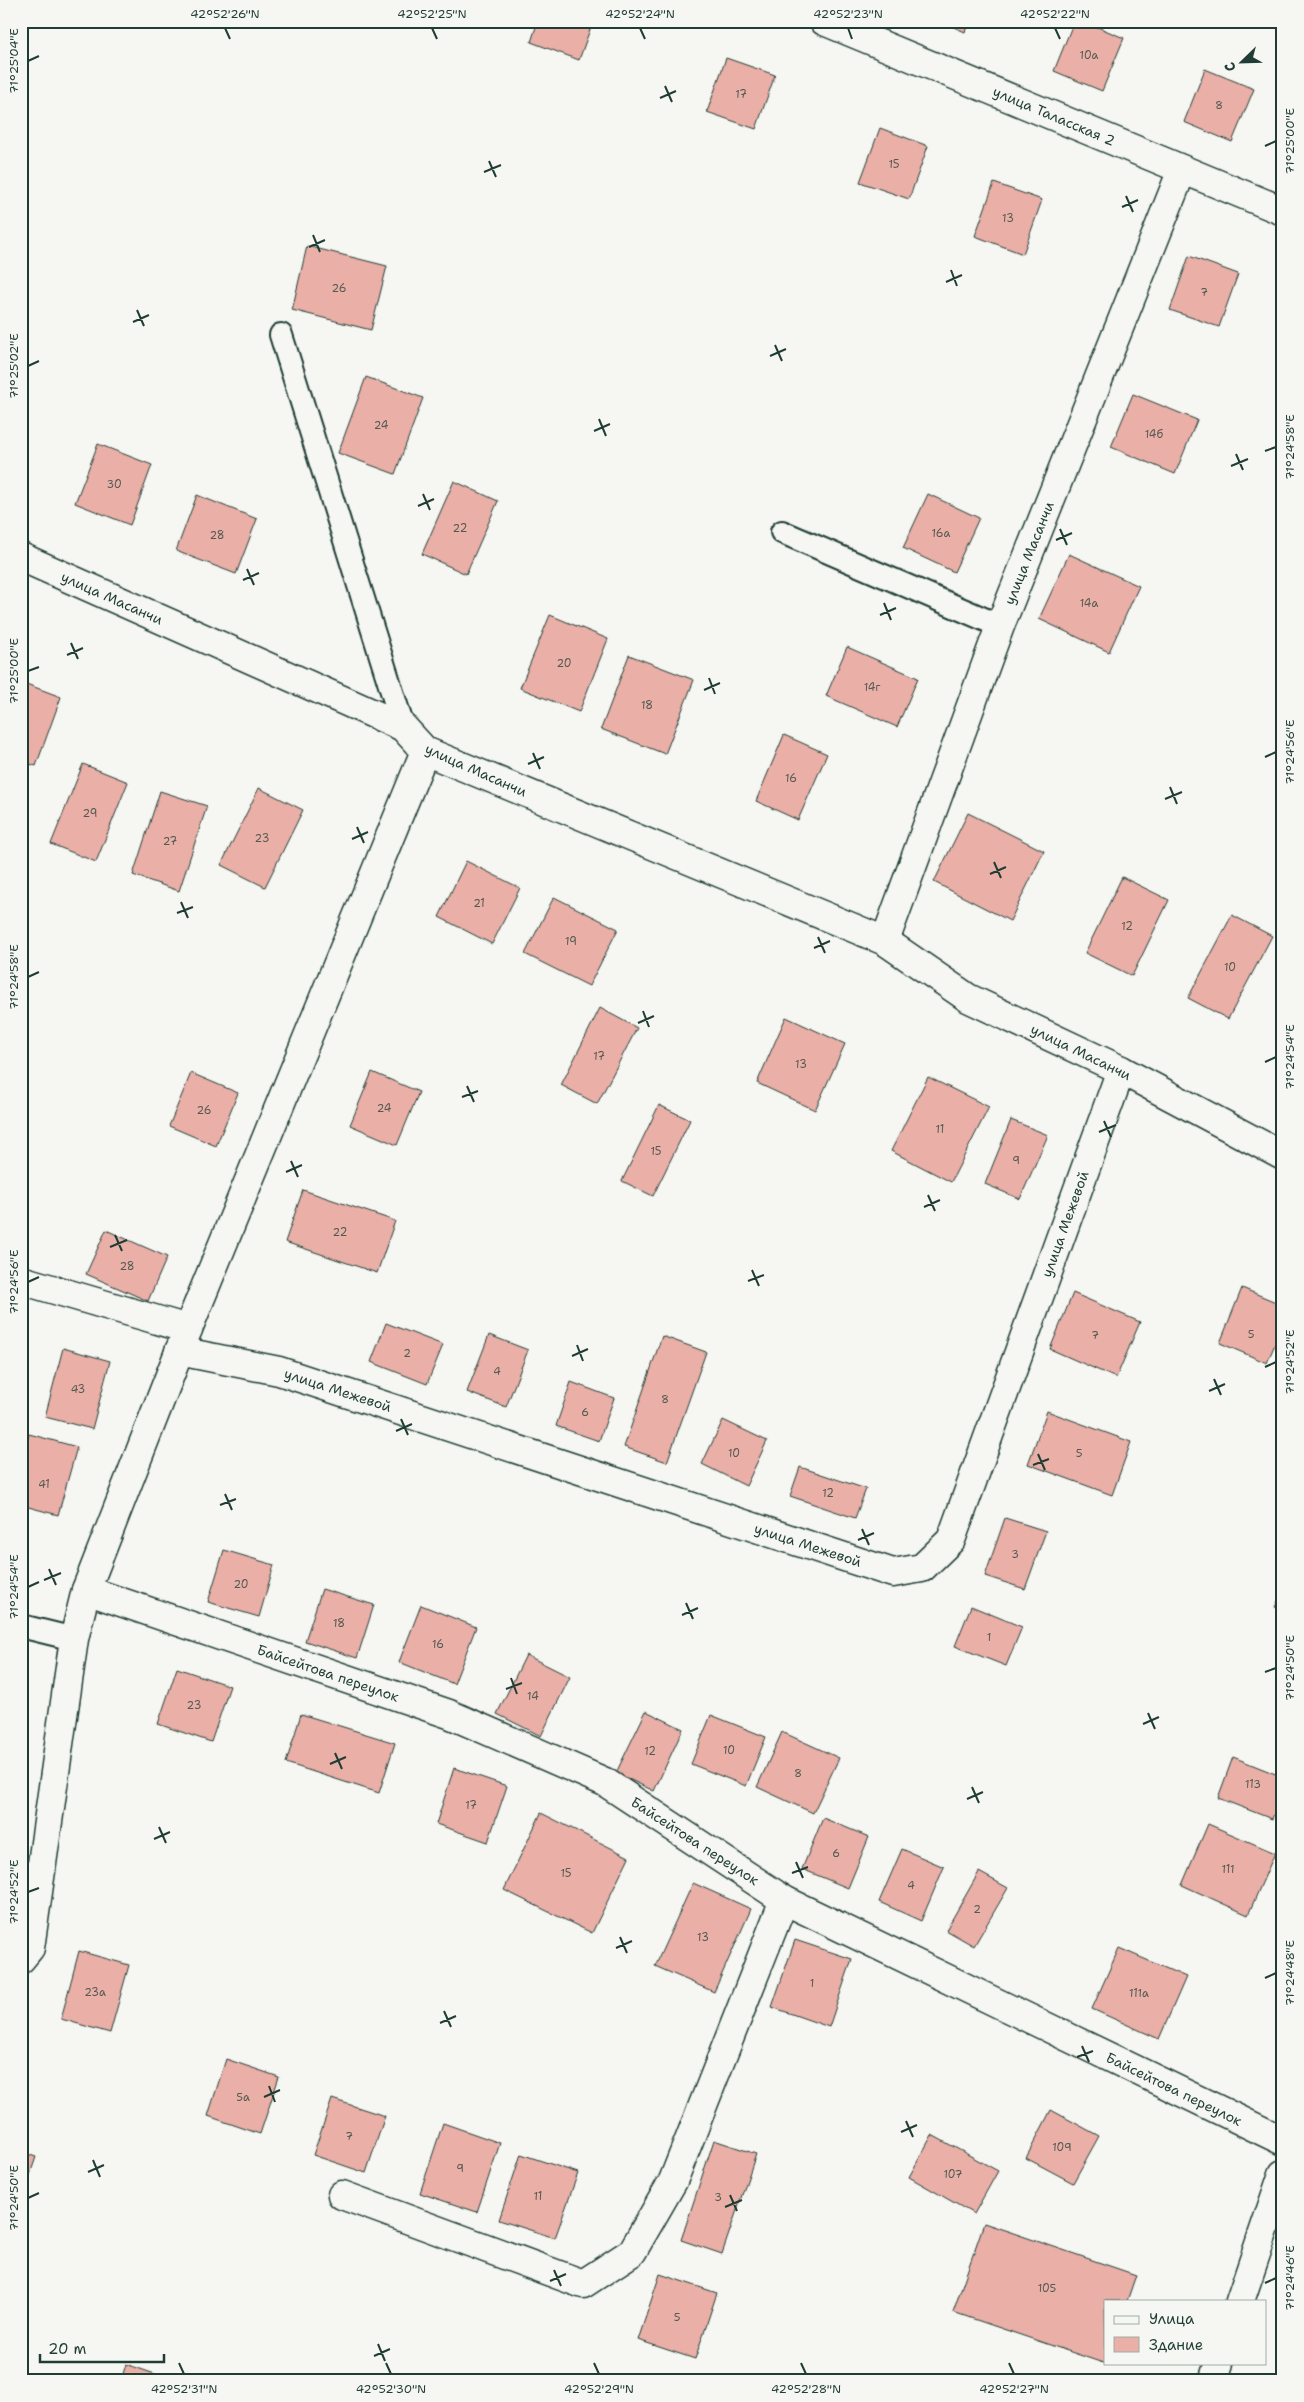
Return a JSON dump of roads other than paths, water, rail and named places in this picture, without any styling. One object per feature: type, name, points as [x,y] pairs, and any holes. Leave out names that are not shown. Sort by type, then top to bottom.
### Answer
[{"type":"street","name":"улица Таласская 2","points":[[824,21],[1283,211]]},
{"type":"street","name":"улица Масанчи","points":[[885,941],[1000,626],[1182,170]]},
{"type":"street","name":"улица Масанчи","points":[[21,558],[402,728],[425,751],[885,941],[968,998],[1121,1070],[1283,1156]]},
{"type":"street","points":[[21,1959],[30,1948],[74,1638],[86,1590],[184,1340],[425,751]]},
{"type":"street","name":"улица Межевой","points":[[184,1340],[893,1573],[922,1568],[951,1540],[1121,1070]]},
{"type":"street","points":[[21,1280],[184,1340]]},
{"type":"street","name":"Байсейтова переулок","points":[[86,1590],[449,1714],[605,1782],[784,1900],[1283,2141]]},
{"type":"street","points":[[342,2195],[583,2284],[632,2252],[673,2181],[784,1900]]},
{"type":"street","points":[[1240,2300],[1283,2174]]},
{"type":"street","points":[[1214,2381],[1219,2364]]},
{"type":"lane","points":[[281,335],[402,728]]},
{"type":"lane","points":[[782,532],[1000,626]]},
{"type":"lane","points":[[21,1626],[74,1638]]}]
